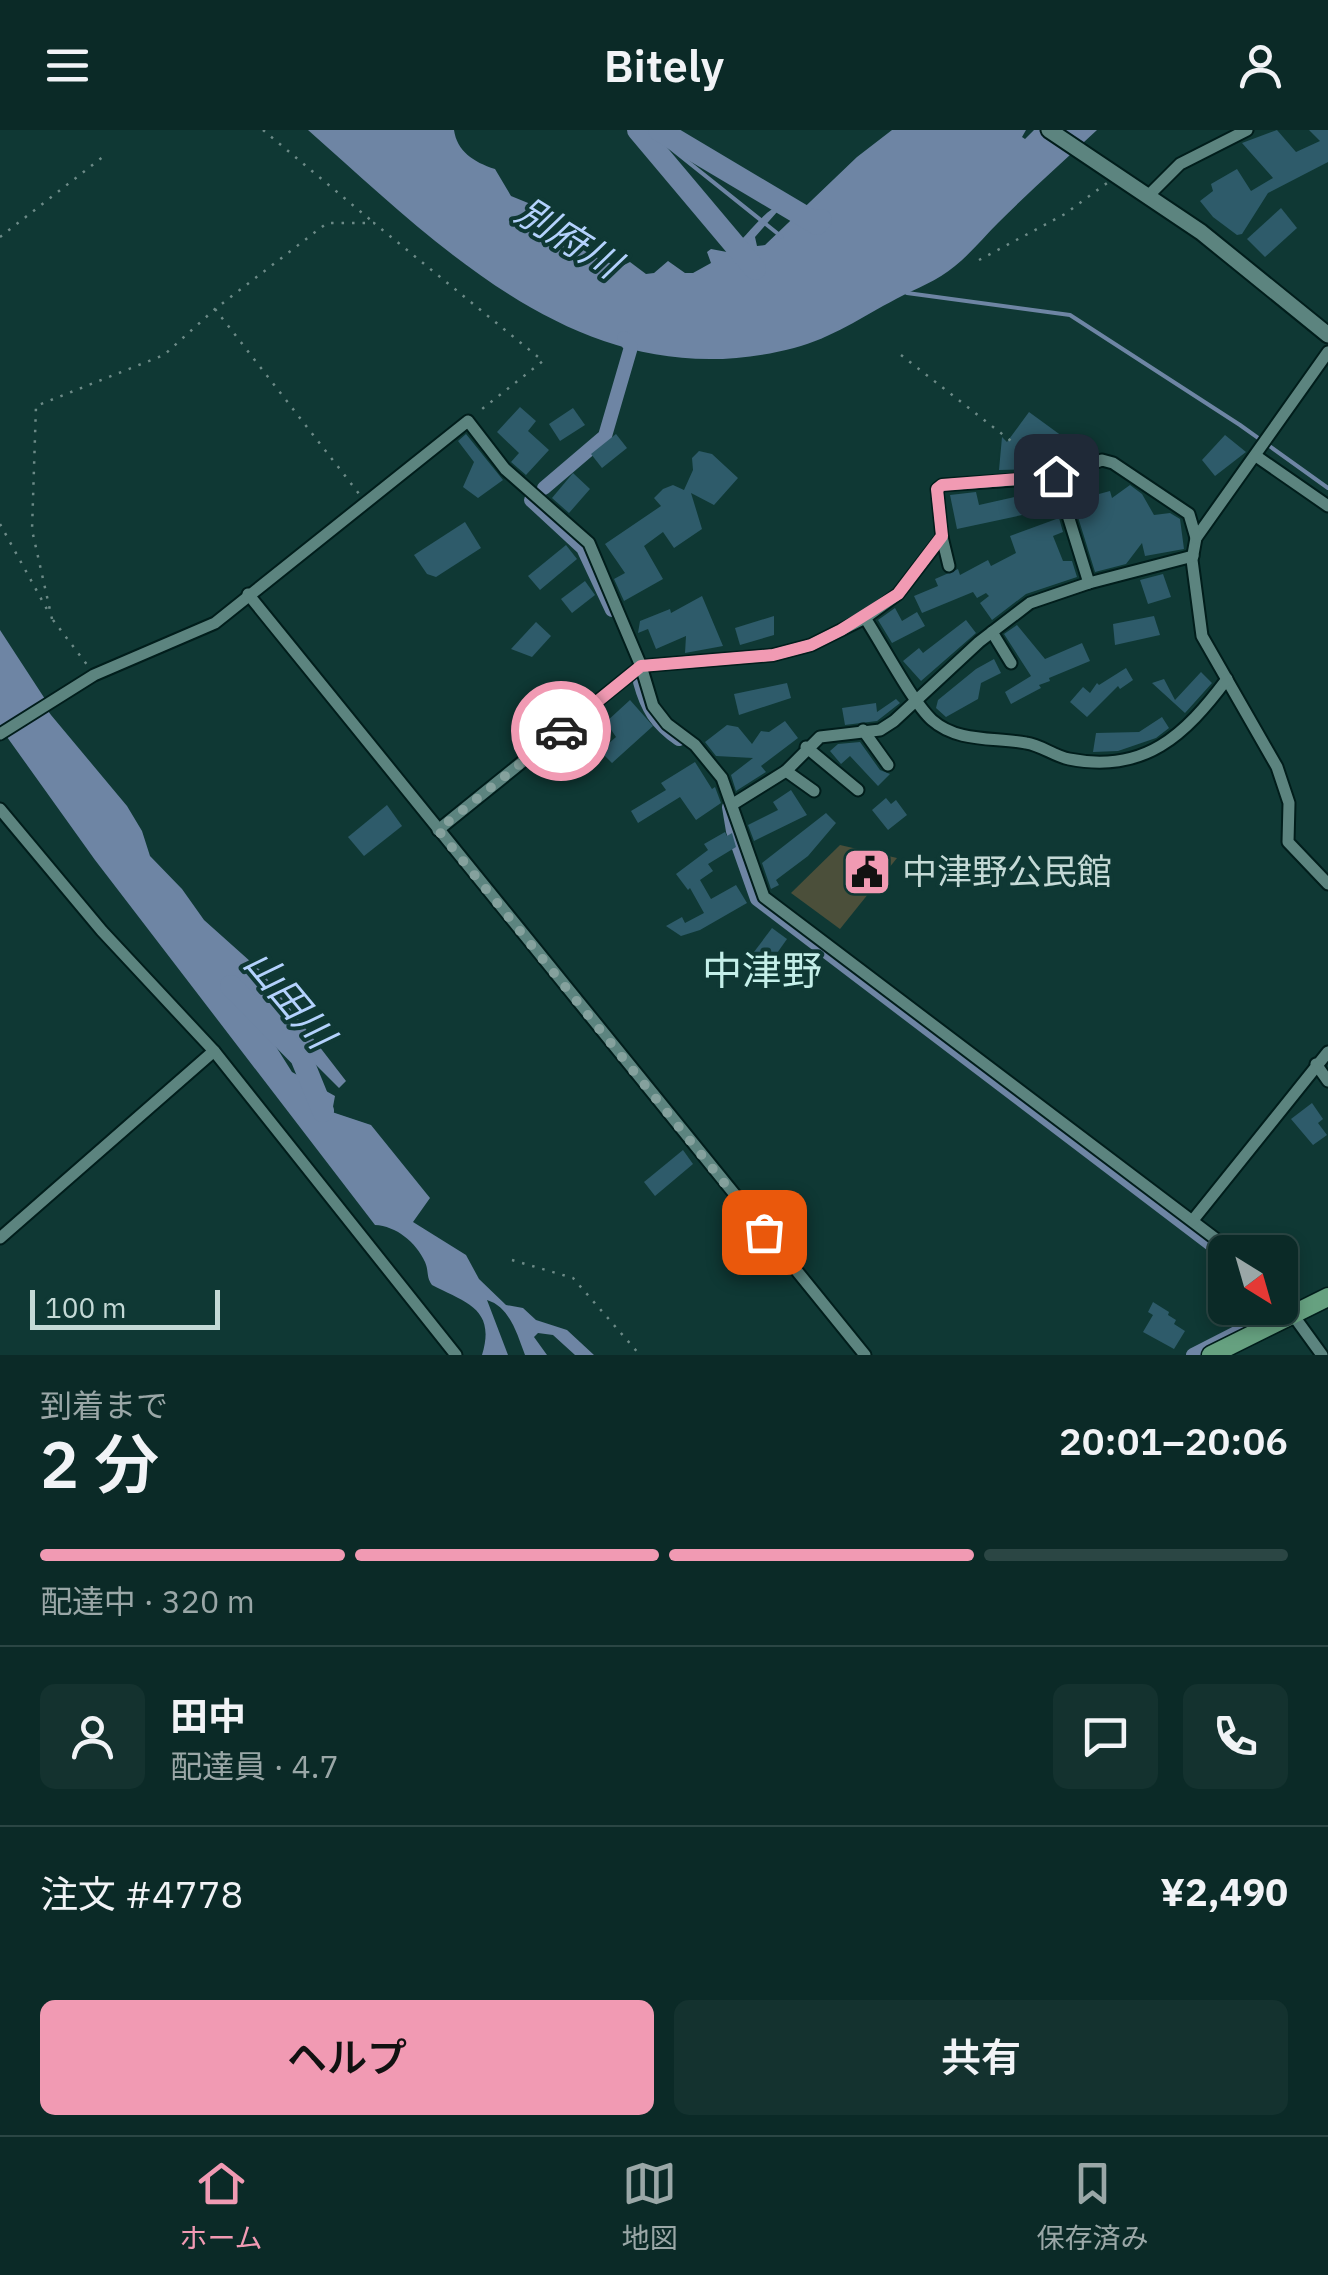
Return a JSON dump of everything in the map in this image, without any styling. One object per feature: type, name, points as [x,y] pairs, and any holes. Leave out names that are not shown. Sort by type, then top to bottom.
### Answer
[{"type":"main road","points":[[1049,130],[1201,232],[1328,335]]},
{"type":"main road","points":[[1298,1312],[1328,1298]]},
{"type":"main road","points":[[1211,1355],[1272,1325]]},
{"type":"street","points":[[1147,197],[1180,164],[1247,130]]},
{"type":"street","points":[[1196,538],[1328,352]]},
{"type":"street","points":[[0,734],[94,675],[215,623],[468,420],[505,470],[588,543],[659,716],[716,767],[734,804],[742,840],[764,897],[1212,1235]]},
{"type":"street","points":[[1258,452],[1328,506]]},
{"type":"street","points":[[949,566],[937,489],[942,485],[1056,476],[1102,460],[1113,463],[1189,514],[1196,538],[1193,556],[1202,636],[1277,768],[1289,804],[1288,842],[1328,884]]},
{"type":"street","points":[[1056,476],[1089,583]]},
{"type":"street","points":[[438,830],[641,666],[773,655],[811,645],[865,618],[898,594],[942,536]]},
{"type":"street","points":[[734,804],[786,771],[806,746],[827,733],[880,730],[1030,603],[1193,556]]},
{"type":"street","points":[[248,594],[865,1355]]},
{"type":"street","points":[[865,618],[931,719],[955,734],[1030,743],[1068,759],[1097,762],[1158,750],[1188,728],[1227,678]]},
{"type":"street","points":[[992,632],[1011,662]]},
{"type":"street","points":[[863,730],[888,765]]},
{"type":"street","points":[[806,746],[858,790]]},
{"type":"street","points":[[786,771],[814,790]]},
{"type":"street","points":[[0,809],[102,931],[214,1051],[456,1355]]},
{"type":"street","points":[[0,1238],[214,1051]]},
{"type":"street","points":[[1193,1220],[1328,1052]]},
{"type":"street","points":[[1316,1064],[1328,1081]]},
{"type":"street","points":[[1298,1320],[1322,1355]]},
{"type":"path","points":[[263,130],[544,362],[468,420]]},
{"type":"path","points":[[0,238],[104,156]]},
{"type":"path","points":[[978,260],[1064,214],[1114,174]]},
{"type":"path","points":[[52,619],[32,530],[36,406],[164,355],[215,308],[326,223],[374,223]]},
{"type":"path","points":[[215,308],[364,500]]},
{"type":"path","points":[[901,355],[1056,476]]},
{"type":"path","points":[[0,524],[52,619],[94,675]]},
{"type":"path","points":[[512,1260],[573,1278],[640,1355]]},
{"type":"green space","points":[[840,845],[897,858],[840,929],[791,893]]},
{"type":"water","points":[[308,130],[454,130],[467,155],[495,169],[511,196],[533,205],[536,222],[600,259],[622,266],[630,262],[646,274],[654,273],[668,261],[685,273],[693,273],[711,263],[707,252],[727,252],[769,212],[785,203],[755,237],[757,246],[765,245],[857,157],[892,130],[1026,130],[1022,137],[1025,139],[1034,130],[1097,130],[941,276],[808,344],[720,359],[652,354],[587,335],[527,305],[414,224]]},
{"type":"water","points":[[0,630],[45,699],[41,701],[51,715],[127,806],[142,831],[150,856],[182,889],[204,920],[261,971],[346,1081],[339,1088],[261,1010],[251,1007],[292,1072],[335,1096],[332,1112],[371,1125],[430,1198],[413,1222],[466,1255],[479,1279],[506,1305],[523,1308],[536,1320],[567,1330],[594,1355],[575,1355],[553,1335],[538,1333],[534,1337],[547,1355],[525,1355],[507,1315],[487,1300],[508,1355],[482,1355],[482,1317],[467,1303],[432,1285],[421,1255],[404,1236],[375,1225],[95,860],[0,726]]},
{"type":"building","points":[[1277,130],[1296,152],[1320,141],[1309,130],[1328,130],[1328,162],[1268,193],[1242,234],[1237,235],[1200,201],[1213,191],[1211,184],[1237,169],[1251,191],[1273,178],[1242,143]]},
{"type":"building","points":[[1281,208],[1297,228],[1265,257],[1247,239]]},
{"type":"building","points":[[520,407],[536,421],[528,431],[549,450],[526,475],[511,462],[519,453],[497,432]]},
{"type":"building","points":[[573,408],[585,425],[560,441],[549,424]]},
{"type":"building","points":[[1029,412],[1077,447],[1068,463],[1059,466],[1036,452],[1035,469],[999,470],[1002,437],[1007,442]]},
{"type":"building","points":[[466,434],[503,480],[478,498],[463,487],[474,462],[458,441]]},
{"type":"building","points":[[616,434],[627,448],[602,468],[591,454]]},
{"type":"building","points":[[1225,435],[1246,452],[1215,476],[1202,460]]},
{"type":"building","points":[[699,451],[712,454],[738,478],[714,505],[691,493],[702,529],[674,548],[663,532],[644,546],[663,579],[624,601],[614,579],[625,573],[605,544],[661,506],[654,498],[663,489],[673,485],[684,490],[693,470],[692,458]]},
{"type":"building","points":[[573,473],[590,489],[569,513],[552,498]]},
{"type":"building","points":[[1130,485],[1142,494],[1154,515],[1170,513],[1180,519],[1184,549],[1145,556],[1142,543],[1126,564],[1095,572],[1073,501],[1110,491],[1112,498]]},
{"type":"building","points":[[976,492],[979,505],[1023,495],[1027,514],[957,529],[950,495]]},
{"type":"building","points":[[1059,518],[1063,532],[1053,536],[1063,561],[1072,561],[1077,577],[1026,594],[992,620],[980,603],[989,596],[986,593],[977,598],[973,592],[922,613],[914,596],[938,586],[935,579],[958,569],[960,575],[988,560],[991,566],[1016,553],[1010,536]]},
{"type":"building","points":[[465,522],[481,548],[436,577],[427,574],[414,555]]},
{"type":"building","points":[[566,545],[577,559],[540,590],[528,576]]},
{"type":"building","points":[[1163,574],[1171,597],[1148,604],[1140,580]]},
{"type":"building","points":[[585,581],[595,595],[572,613],[561,599]]},
{"type":"building","points":[[702,596],[723,646],[685,653],[686,636],[656,649],[648,629],[638,633],[640,621],[670,609],[671,613]]},
{"type":"building","points":[[895,608],[902,621],[917,612],[925,626],[892,643],[878,620]]},
{"type":"building","points":[[774,616],[774,635],[740,645],[735,628]]},
{"type":"building","points":[[1154,616],[1160,635],[1115,645],[1113,624]]},
{"type":"building","points":[[966,620],[976,633],[921,681],[903,661],[919,648],[923,653]]},
{"type":"building","points":[[536,622],[551,636],[532,657],[511,649]]},
{"type":"building","points":[[1017,625],[1045,659],[1082,643],[1090,661],[1049,678],[1050,681],[1039,685],[1041,688],[1011,704],[1005,692],[1031,676],[1004,634]]},
{"type":"building","points":[[994,659],[1001,673],[981,683],[978,699],[946,717],[936,708],[938,700]]},
{"type":"building","points":[[1126,668],[1133,680],[1120,689],[1118,686],[1087,717],[1070,702],[1083,687],[1090,693],[1097,683]]},
{"type":"building","points":[[1201,672],[1212,683],[1185,713],[1152,683],[1164,679],[1175,700]]},
{"type":"building","points":[[787,683],[791,698],[739,715],[734,694]]},
{"type":"building","points":[[896,699],[900,703],[877,721],[845,725],[842,708],[876,703],[877,712]]},
{"type":"building","points":[[630,700],[653,726],[612,763],[600,751],[616,737],[606,722]]},
{"type":"building","points":[[1162,717],[1169,728],[1156,738],[1118,751],[1093,752],[1096,733],[1139,732]]},
{"type":"building","points":[[785,721],[798,738],[761,766],[766,772],[736,791],[731,775],[753,758],[716,756],[705,742],[727,725],[738,727],[752,744],[761,731],[769,732]]},
{"type":"building","points":[[860,742],[880,770],[890,774],[878,786],[850,756],[841,764],[830,751],[838,744]]},
{"type":"building","points":[[695,762],[712,789],[715,787],[721,803],[696,820],[680,797],[638,823],[631,811],[666,790],[661,783]]},
{"type":"building","points":[[791,790],[807,815],[754,841],[748,825],[778,810],[773,802]]},
{"type":"building","points":[[886,798],[891,804],[896,800],[907,815],[888,830],[872,810]]},
{"type":"building","points":[[387,805],[402,826],[364,856],[348,837]]},
{"type":"building","points":[[826,813],[836,823],[808,856],[776,880],[779,885],[771,889],[762,863]]},
{"type":"building","points":[[725,832],[727,836],[732,833],[736,847],[708,864],[713,871],[700,880],[711,899],[736,885],[747,903],[700,930],[681,936],[666,926],[682,917],[685,923],[704,913],[690,888],[676,874],[708,850],[704,844]]},
{"type":"building","name":"中津野公民館","points":[[870,856],[883,866],[865,889],[851,879]]},
{"type":"building","points":[[772,928],[787,939],[770,963],[754,952]]},
{"type":"building","points":[[1312,1103],[1323,1119],[1318,1123],[1327,1135],[1313,1145],[1291,1119]]},
{"type":"building","points":[[683,1150],[693,1164],[655,1196],[644,1182]]},
{"type":"building","points":[[1153,1302],[1169,1312],[1176,1320],[1174,1324],[1185,1331],[1174,1349],[1143,1332],[1153,1315],[1148,1312]]},
{"type":"waterway","name":"別府川","points":[[638,130],[755,269]]},
{"type":"waterway","points":[[648,130],[782,237]]},
{"type":"waterway","name":"別府川","points":[[659,130],[817,224],[821,220]]},
{"type":"waterway","points":[[907,293],[1070,315],[1240,425],[1328,488]]},
{"type":"waterway","points":[[544,488],[605,436],[631,347],[624,338]]},
{"type":"waterway","points":[[531,500],[583,548],[612,610]]},
{"type":"waterway","points":[[640,682],[654,714],[679,739]]},
{"type":"waterway","points":[[729,807],[733,831],[757,899],[1208,1242]]},
{"type":"waterway","name":"山田川","points":[[231,986],[301,1057],[323,1111]]},
{"type":"waterway","points":[[1193,1355],[1252,1325]]},
{"type":"way so far","points":[[561,731],[438,830],[764,1232]]},
{"type":"place","name":"中津野公民館","points":[[867,872]]},
{"type":"district","name":"中津野","points":[[762,971]]},
{"type":"route","points":[[561,731],[641,666],[773,655],[811,645],[865,618],[898,594],[942,536],[937,489],[942,485],[1056,476]]}]
